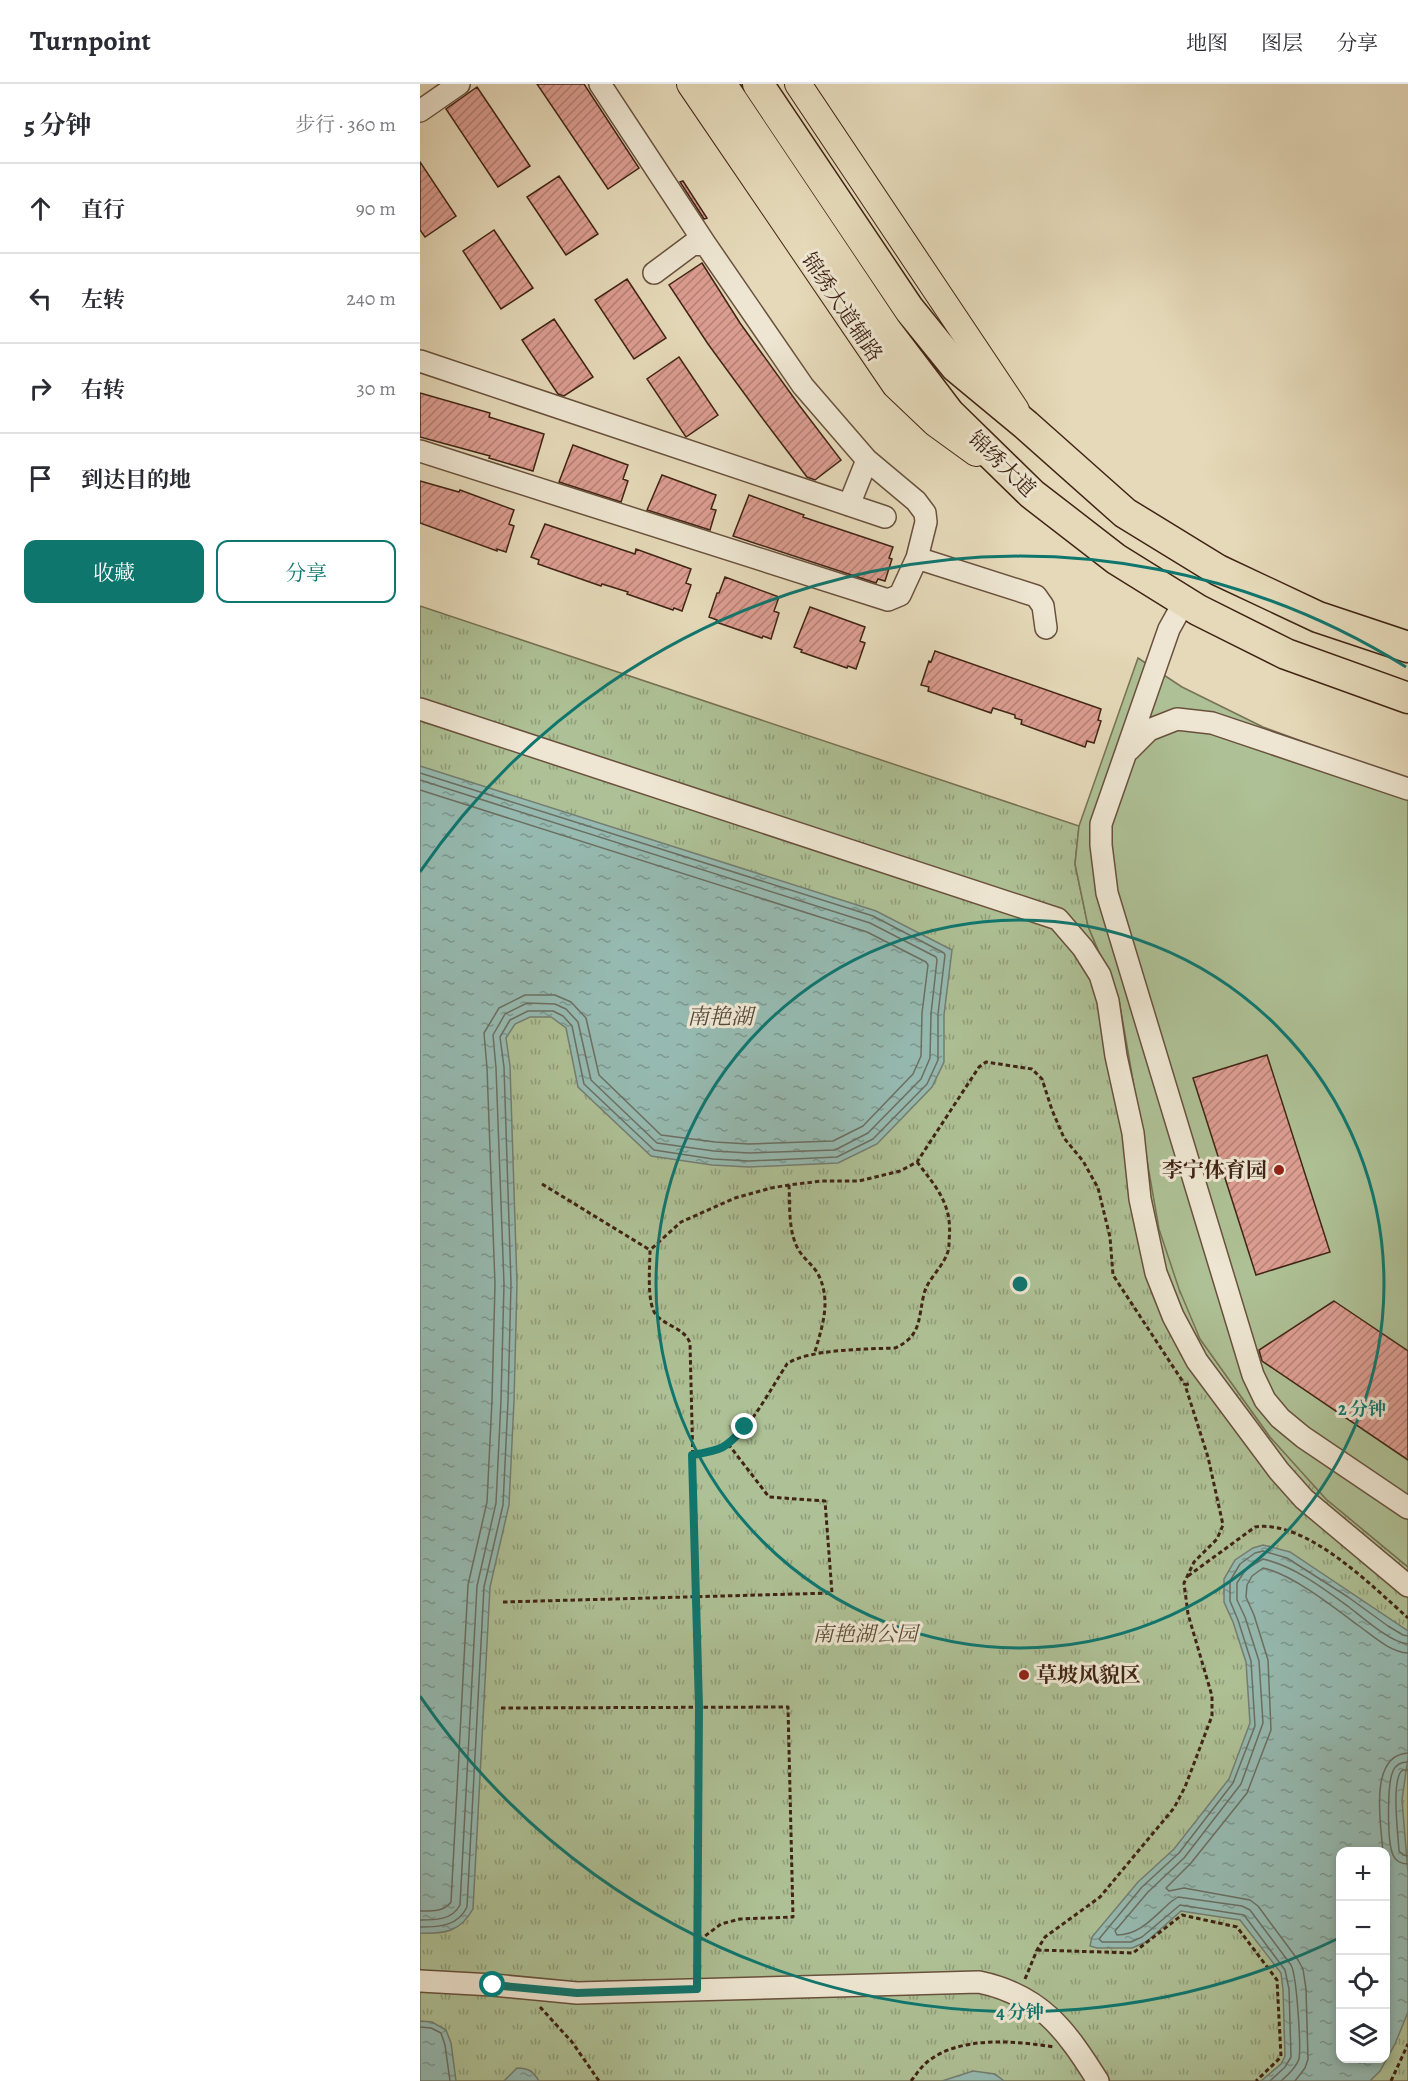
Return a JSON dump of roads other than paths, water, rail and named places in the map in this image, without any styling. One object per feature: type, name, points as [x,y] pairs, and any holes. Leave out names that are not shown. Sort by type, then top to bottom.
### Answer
[{"type":"highway","name":"锦绣大道","points":[[721,84],[893,339],[949,412],[1032,494],[1116,559],[1184,602],[1286,654],[1408,698]]},
{"type":"highway","name":"锦绣大道","points":[[758,84],[909,309],[956,367],[1026,425],[1125,513],[1218,570],[1318,617],[1408,647]]},
{"type":"main road","name":"锦绣大道辅路","points":[[690,84],[895,385],[936,424],[1032,494]]},
{"type":"main road","points":[[798,84],[1026,425]]},
{"type":"lane","points":[[420,111],[459,84]]},
{"type":"lane","points":[[420,451],[888,600],[900,596],[917,558],[926,522],[925,513],[908,493],[867,460],[804,386],[706,245],[600,84]]},
{"type":"lane","points":[[654,273],[693,244],[706,245]]},
{"type":"lane","points":[[420,361],[885,517]]},
{"type":"lane","points":[[849,505],[867,460]]},
{"type":"lane","points":[[917,558],[1036,596],[1043,606],[1046,628]]},
{"type":"lane","points":[[1184,602],[1169,629],[1101,824],[1101,845],[1107,893],[1253,1375],[1265,1400],[1280,1418],[1303,1437],[1408,1508]]},
{"type":"lane","points":[[420,709],[1058,919],[1083,948],[1100,975],[1108,1001],[1116,1056],[1133,1133],[1140,1199],[1156,1273],[1173,1316],[1197,1361],[1279,1471],[1304,1499],[1408,1586]]},
{"type":"lane","points":[[1124,755],[1149,730],[1177,719],[1212,723],[1408,789]]},
{"type":"lane","points":[[420,1981],[577,1993],[979,1982],[1019,1995],[1048,2014],[1077,2047],[1098,2081]]},
{"type":"water","name":"南艳湖","points":[[420,766],[876,911],[952,950],[944,1015],[944,1062],[932,1087],[877,1144],[838,1163],[749,1167],[712,1165],[651,1156],[578,1087],[566,1028],[551,1017],[530,1017],[515,1024],[506,1038],[510,1066],[517,1284],[509,1505],[490,1587],[473,1909],[463,1923],[457,1927],[444,1932],[429,1933],[420,1933]]},
{"type":"water","points":[[1263,1545],[1290,1552],[1408,1631],[1408,1757],[1402,1800],[1408,1873],[1408,2012],[1390,2053],[1390,1847],[1336,1847],[1336,2063],[1384,2063],[1370,2081],[1261,2081],[1281,2064],[1285,2056],[1281,1973],[1240,1920],[1181,1911],[1146,1942],[1132,1948],[1090,1946],[1092,1937],[1138,1882],[1174,1849],[1229,1779],[1250,1723],[1246,1662],[1224,1602],[1224,1579],[1235,1560],[1253,1548]]},
{"type":"water","points":[[420,2021],[432,2022],[446,2030],[451,2043],[456,2081],[420,2081]]},
{"type":"water","points":[[517,2068],[530,2071],[539,2081],[504,2081]]},
{"type":"water","points":[[973,2071],[995,2074],[1004,2081],[942,2081]]},
{"type":"place","name":"李宁体育园","points":[[1279,1170]]},
{"type":"place","name":"草坡风貌区","points":[[1024,1675]]},
{"type":"park label","name":"南艳湖公园","points":[[865,1634]]}]
